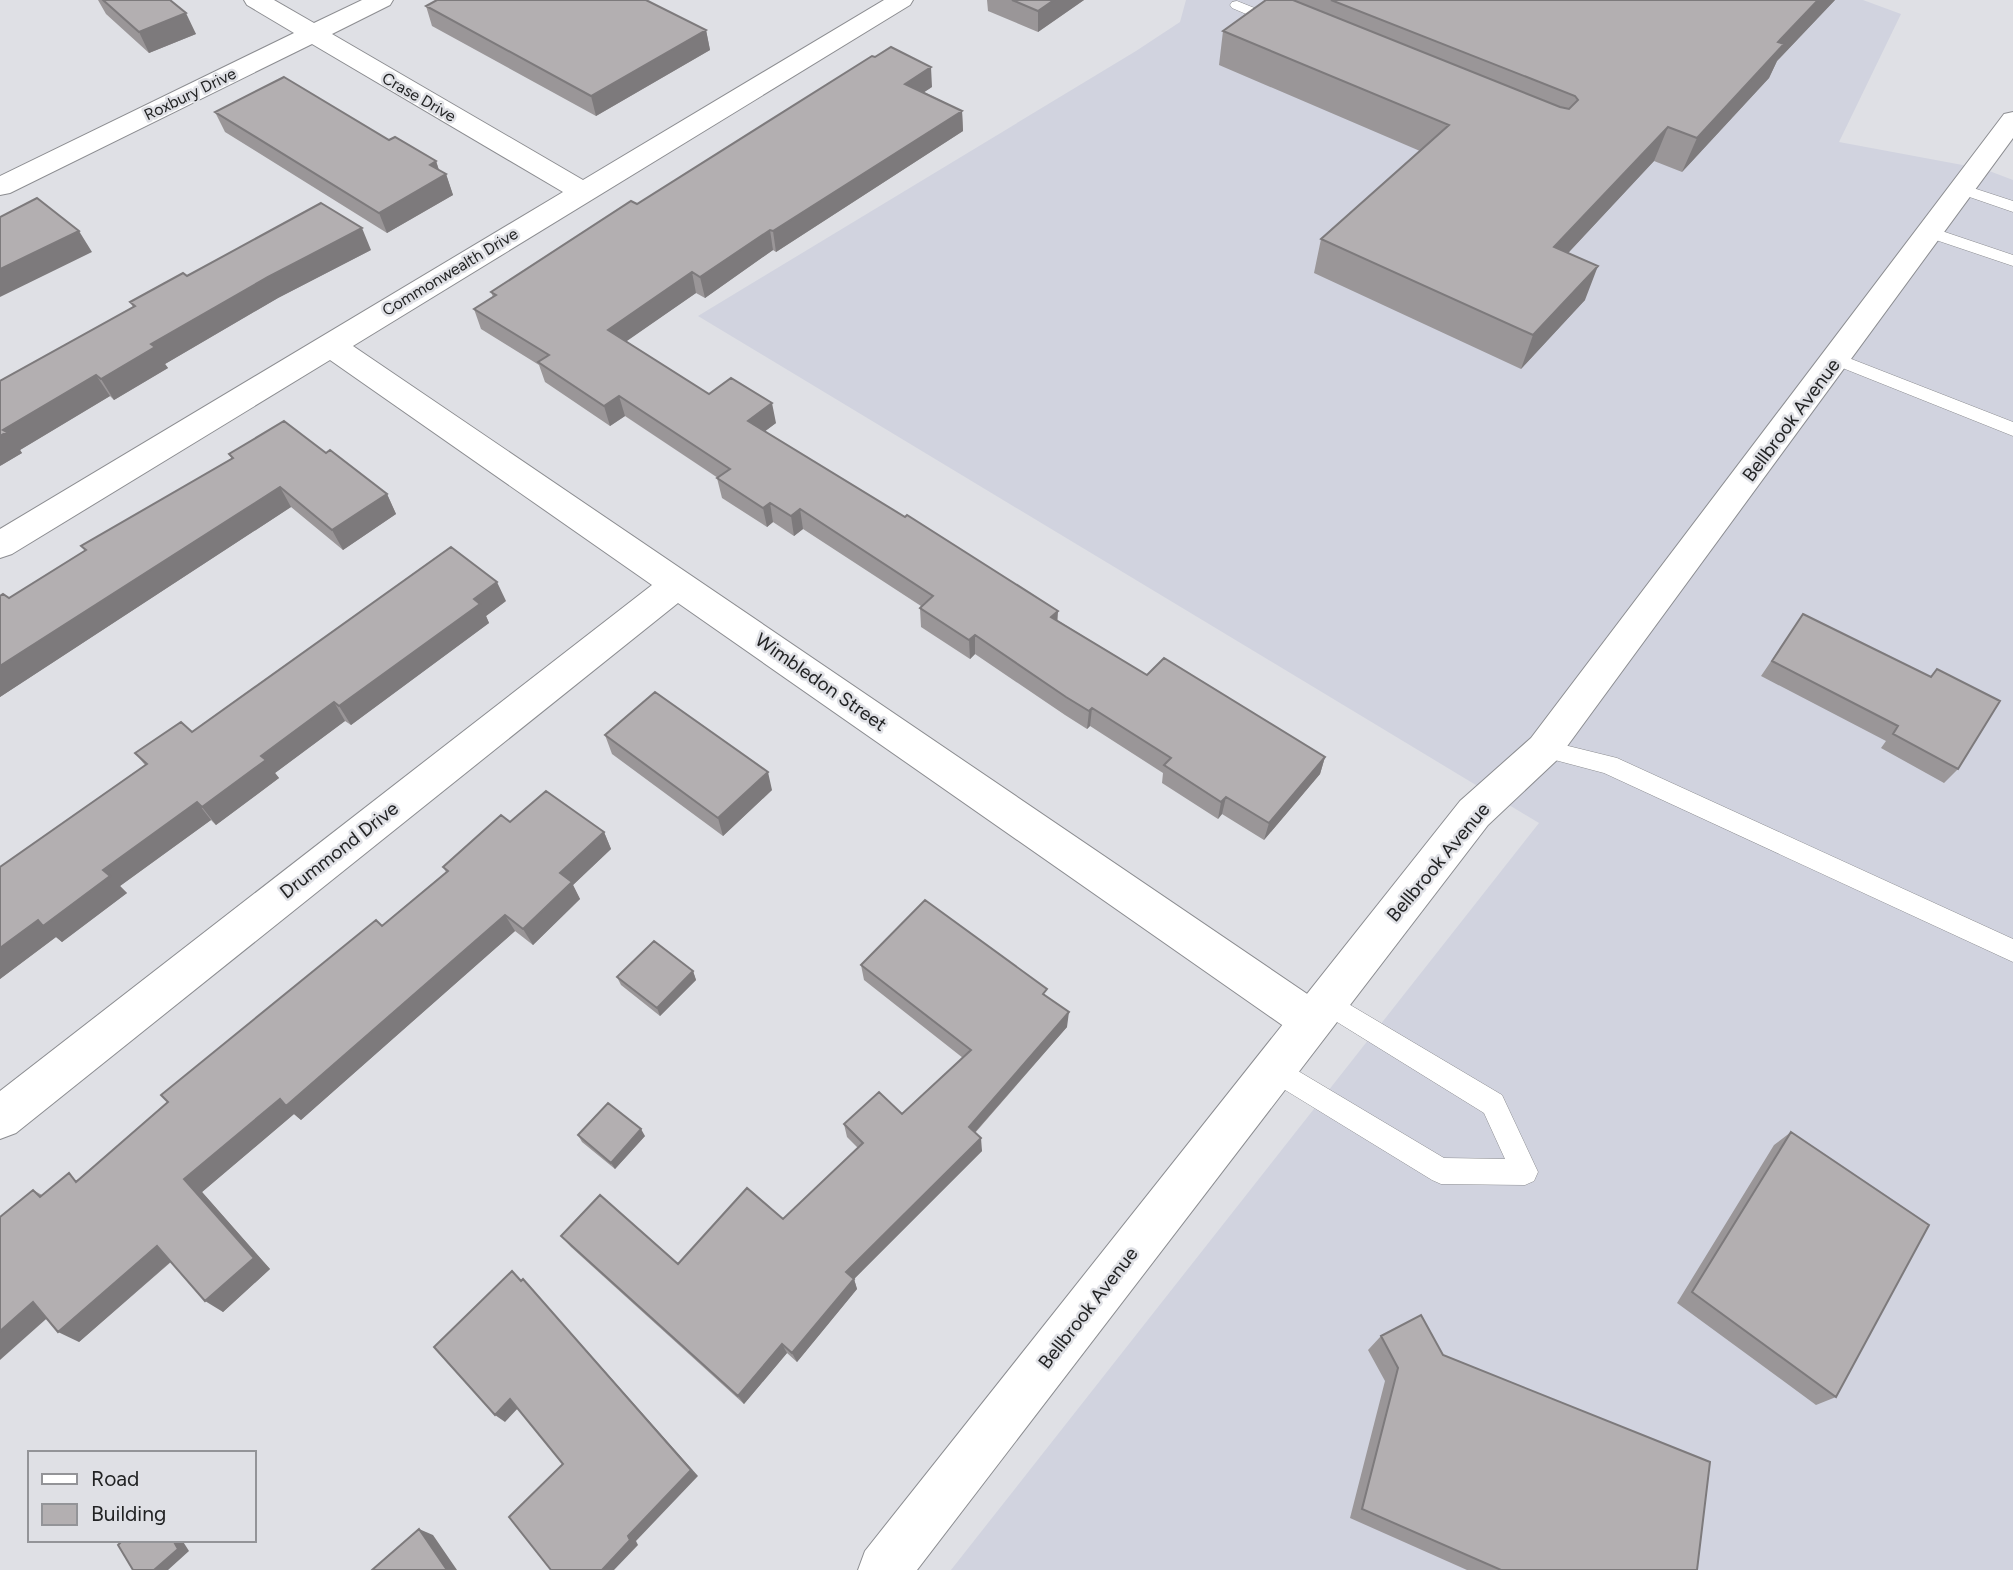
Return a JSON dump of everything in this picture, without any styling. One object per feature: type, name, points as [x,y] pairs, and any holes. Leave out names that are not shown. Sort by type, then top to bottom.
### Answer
[{"type":"street","name":"Crase Drive","points":[[256,0],[583,192]]},
{"type":"street","name":"Roxbury Drive","points":[[0,187],[381,0]]},
{"type":"street","name":"Commonwealth Drive","points":[[0,545],[901,0]]},
{"type":"street","name":"Bellbrook Avenue","points":[[884,1570],[1474,813],[1544,749],[2013,120]]},
{"type":"street","name":"Wimbledon Street","points":[[330,345],[678,583],[1318,1011]]},
{"type":"street","name":"Drummond Drive","points":[[0,1118],[678,583]]},
{"type":"lane","points":[[1237,5],[1288,26]]},
{"type":"lane","points":[[1961,190],[2013,207]]},
{"type":"lane","points":[[1930,232],[2013,261]]},
{"type":"lane","points":[[1836,359],[2013,429]]},
{"type":"lane","points":[[1544,749],[1609,765],[2013,951]]},
{"type":"lane","points":[[1273,1068],[1441,1171],[1525,1172],[1493,1104],[1318,1011]]},
{"type":"shaded area","points":[[1186,0],[1863,0],[1901,14],[1839,142],[1984,169],[2013,180],[2013,1570],[951,1570],[1539,823],[698,316],[1136,51],[1180,22]]},
{"type":"building","points":[[103,0],[170,0],[186,13],[139,32]]},
{"type":"building","points":[[437,0],[646,0],[706,30],[591,96],[426,6]]},
{"type":"building","points":[[1012,0],[1054,0],[1038,11]]},
{"type":"building","points":[[1266,0],[1293,0],[1569,109],[1578,100],[1575,96],[1331,0],[1818,0],[1778,42],[1784,44],[1697,138],[1668,127],[1554,247],[1598,266],[1533,335],[1321,239],[1449,125],[1223,31]]},
{"type":"building","points":[[891,47],[931,67],[905,84],[962,111],[773,231],[770,230],[700,277],[692,272],[608,330],[709,394],[731,378],[772,403],[748,421],[905,517],[907,515],[1058,611],[1051,617],[1147,675],[1164,658],[1325,757],[1269,823],[1226,797],[1221,802],[1164,765],[1171,758],[1092,708],[1089,711],[1066,697],[975,635],[969,640],[920,608],[933,596],[800,509],[791,516],[770,503],[763,508],[717,478],[730,469],[619,396],[604,406],[538,362],[549,355],[474,309],[496,295],[491,292],[631,201],[637,204],[872,56],[875,57]]},
{"type":"building","points":[[284,77],[389,140],[395,137],[436,161],[430,165],[446,174],[379,213],[215,112]]},
{"type":"building","points":[[37,198],[79,231],[0,269],[0,217]]},
{"type":"building","points":[[321,203],[362,228],[268,277],[151,344],[155,347],[101,379],[96,375],[3,430],[7,432],[0,436],[0,381],[135,306],[130,302],[183,273],[187,276]]},
{"type":"building","points":[[284,421],[326,453],[330,450],[387,494],[332,530],[280,487],[0,666],[0,596],[3,594],[9,598],[86,550],[81,546],[233,458],[229,454]]},
{"type":"building","points":[[451,547],[497,582],[474,599],[480,604],[339,706],[334,702],[261,756],[266,760],[202,807],[197,802],[103,870],[110,876],[43,926],[38,920],[0,948],[0,867],[147,764],[135,753],[181,722],[192,732]]},
{"type":"building","points":[[1803,614],[1931,677],[1937,669],[2000,701],[1958,769],[1893,734],[1898,726],[1772,661]]},
{"type":"building","points":[[655,692],[768,772],[718,818],[605,735]]},
{"type":"building","points":[[546,791],[604,832],[560,873],[572,882],[523,929],[505,915],[286,1106],[280,1099],[184,1179],[254,1258],[205,1301],[157,1246],[58,1332],[33,1302],[0,1331],[0,1217],[33,1190],[40,1197],[69,1173],[76,1182],[168,1102],[161,1095],[376,920],[382,926],[448,871],[443,867],[501,815],[510,822]]},
{"type":"building","points":[[925,900],[1047,989],[1043,994],[1069,1012],[969,1127],[981,1138],[846,1272],[854,1279],[792,1353],[782,1344],[738,1396],[561,1236],[600,1195],[678,1264],[747,1188],[783,1219],[863,1143],[844,1124],[879,1092],[902,1114],[971,1050],[861,965]]},
{"type":"building","points":[[654,941],[693,971],[657,1008],[617,977]]},
{"type":"building","points":[[608,1103],[641,1129],[611,1163],[578,1135]]},
{"type":"building","points":[[1791,1132],[1929,1225],[1836,1397],[1692,1292]]},
{"type":"building","points":[[512,1271],[521,1281],[523,1279],[691,1470],[628,1536],[630,1540],[602,1570],[551,1570],[509,1517],[563,1464],[510,1399],[495,1415],[434,1347]]},
{"type":"building","points":[[1421,1315],[1443,1355],[1710,1462],[1697,1570],[1501,1570],[1362,1509],[1398,1368],[1381,1336]]},
{"type":"building","points":[[419,1529],[447,1570],[372,1570]]},
{"type":"building","points":[[121,1542],[174,1542],[178,1549],[154,1570],[133,1570],[118,1545]]}]
